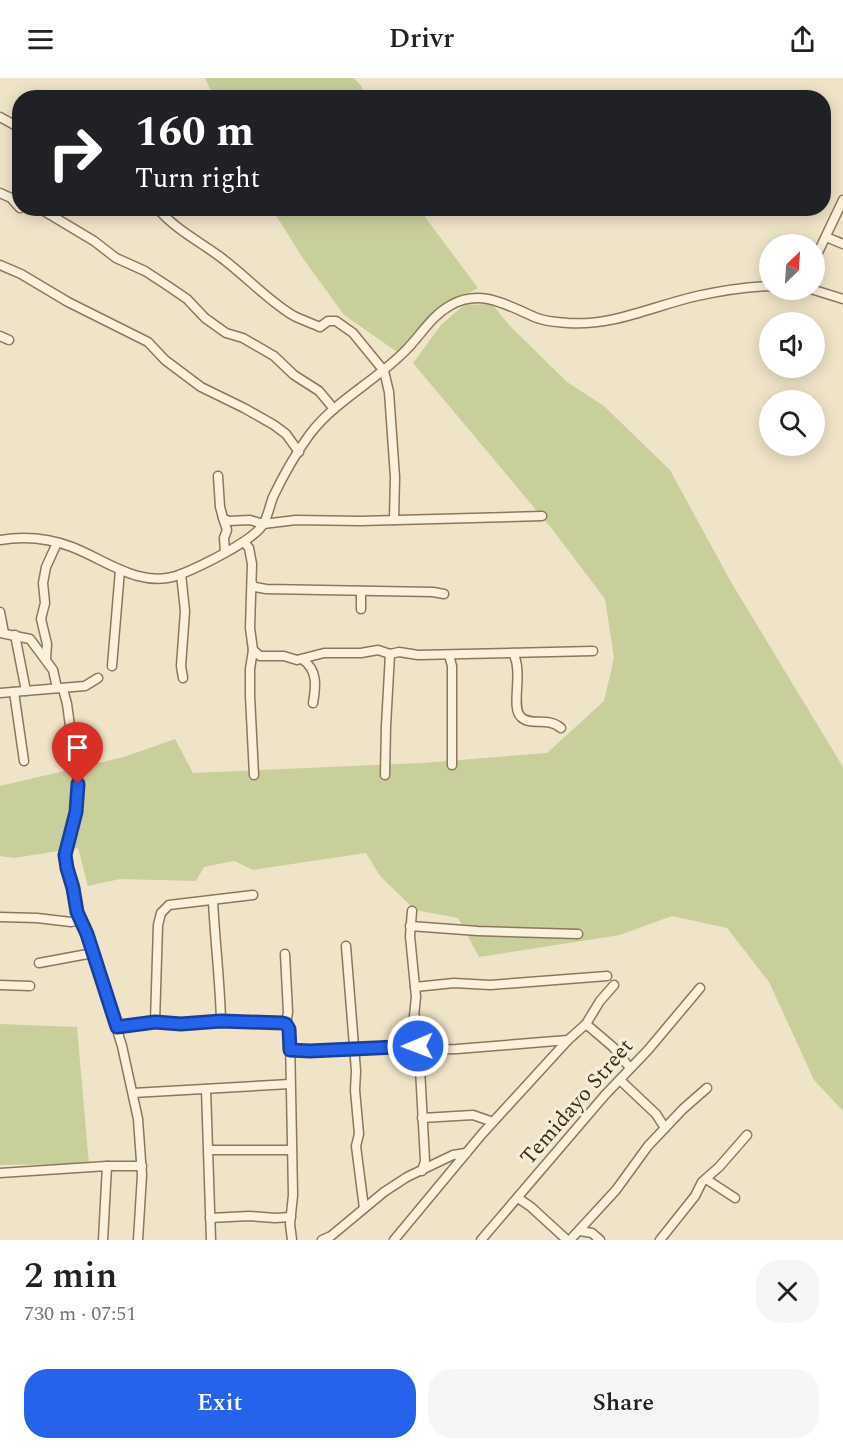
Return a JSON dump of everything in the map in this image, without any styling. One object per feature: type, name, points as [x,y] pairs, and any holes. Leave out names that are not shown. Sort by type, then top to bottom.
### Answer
[{"type":"street","points":[[843,200],[826,237],[843,244]]},
{"type":"street","points":[[52,216],[94,241],[116,258],[146,271],[187,299],[205,318],[226,333],[243,338],[274,356],[294,375],[320,391],[334,409]]},
{"type":"street","points":[[164,216],[190,238],[219,256],[293,315],[320,327],[328,321],[336,321],[353,333],[384,371],[389,392],[394,520]]},
{"type":"street","points":[[0,265],[148,342],[165,360],[201,387],[274,425],[286,434],[299,452]]},
{"type":"street","points":[[0,540],[19,537],[57,543],[88,554],[120,570],[150,578],[165,578],[181,574],[244,542],[264,524],[273,498],[299,452],[322,420],[384,371],[407,350],[438,314],[451,305],[465,299],[494,300],[552,322],[603,323],[698,296],[759,288]]},
{"type":"street","points":[[825,293],[843,299]]},
{"type":"street","points":[[218,476],[220,507],[227,530],[224,538],[225,552]]},
{"type":"street","points":[[223,518],[228,521],[250,520],[264,524],[296,520],[542,516]]},
{"type":"street","points":[[244,542],[249,548],[251,559],[250,628],[253,650],[250,696],[254,775]]},
{"type":"street","points":[[46,658],[47,644],[42,619],[45,603],[42,583],[46,567],[57,543]]},
{"type":"street","points":[[112,666],[120,570]]},
{"type":"street","points":[[181,574],[185,611],[181,666],[183,678]]},
{"type":"street","points":[[252,584],[255,587],[266,589],[444,594]]},
{"type":"street","points":[[361,591],[361,609]]},
{"type":"street","points":[[0,612],[2,633],[30,639],[53,670],[67,704],[78,784],[76,812],[65,855],[79,920],[84,925],[117,1027],[133,1093],[141,1137],[142,1166],[138,1240]]},
{"type":"street","points":[[15,635],[26,691]]},
{"type":"street","points":[[253,650],[260,656],[284,656],[291,659],[302,659],[316,654],[339,651],[362,653],[378,650],[390,654],[396,652],[418,656],[593,651]]},
{"type":"street","points":[[513,653],[518,661],[519,680],[516,708],[521,717],[529,721],[554,722],[561,728]]},
{"type":"street","points":[[385,776],[390,654]]},
{"type":"street","points":[[449,655],[452,666],[452,765]]},
{"type":"street","points":[[302,659],[308,664],[316,681],[313,703]]},
{"type":"street","points":[[0,693],[85,686],[98,678]]},
{"type":"street","points":[[14,692],[24,761]]},
{"type":"street","points":[[155,1022],[158,925],[161,913],[169,905],[253,896]]},
{"type":"street","points":[[213,901],[221,1021]]},
{"type":"street","points":[[412,911],[410,926],[416,1008],[414,1016],[417,1019],[419,1030],[426,1161],[422,1171]]},
{"type":"street","points":[[0,917],[71,922],[79,920]]},
{"type":"street","points":[[410,926],[578,934]]},
{"type":"street","points":[[346,946],[359,1134],[356,1146],[364,1208]]},
{"type":"street","points":[[39,963],[93,953]]},
{"type":"street","points":[[285,954],[288,1012],[286,1024],[289,1029],[290,1050],[292,1240]]},
{"type":"street","points":[[415,987],[454,983],[490,985],[607,976]]},
{"type":"street","points":[[0,985],[30,986]]},
{"type":"street","points":[[394,1240],[466,1152],[568,1040],[586,1024],[600,1001],[614,985]]},
{"type":"street","name":"Temidayo Street","points":[[481,1240],[700,988]]},
{"type":"street","points":[[117,1027],[155,1022],[181,1024],[221,1021],[286,1024]]},
{"type":"street","points":[[586,1024],[613,1047],[630,1068]]},
{"type":"street","points":[[290,1050],[457,1049],[568,1040]]},
{"type":"street","points":[[620,1080],[657,1114],[665,1128]]},
{"type":"street","points":[[133,1093],[290,1084]]},
{"type":"street","points":[[518,1198],[569,1240],[580,1231],[627,1176],[648,1146],[707,1088]]},
{"type":"street","points":[[206,1089],[211,1240]]},
{"type":"street","points":[[422,1118],[473,1115],[493,1122]]},
{"type":"street","points":[[660,1240],[695,1196],[702,1182],[747,1135]]},
{"type":"street","points":[[209,1150],[292,1150]]},
{"type":"street","points":[[322,1240],[331,1236],[364,1208],[407,1177],[453,1155],[466,1152]]},
{"type":"street","points":[[103,1240],[107,1166]]},
{"type":"street","points":[[0,1173],[142,1166]]},
{"type":"street","points":[[706,1179],[735,1198]]},
{"type":"street","points":[[210,1218],[291,1217]]},
{"type":"street","points":[[580,1231],[592,1233],[600,1240]]},
{"type":"green space","points":[[205,78],[354,78],[363,90],[211,90]]},
{"type":"green space","points":[[276,216],[424,216],[478,288],[443,306],[415,332],[400,354],[344,315],[302,257]]},
{"type":"green space","points":[[492,304],[510,326],[567,382],[604,406],[670,470],[731,582],[843,767],[843,1111],[814,1080],[769,982],[727,928],[672,916],[620,935],[479,957],[458,918],[415,910],[380,876],[366,853],[253,870],[234,861],[204,867],[196,881],[120,879],[88,886],[78,848],[14,858],[0,856],[0,786],[124,757],[175,739],[193,773],[422,763],[547,753],[604,701],[614,658],[605,599],[552,529],[413,363],[441,325],[464,305]]},
{"type":"green space","points":[[0,1024],[77,1027],[89,1164],[0,1165]]},
{"type":"route","points":[[78,784],[76,812],[65,855],[67,868],[79,920],[84,925],[117,1027],[146,1025],[155,1022],[181,1024],[221,1021],[268,1022],[286,1024],[289,1029],[290,1050],[418,1046]]}]
